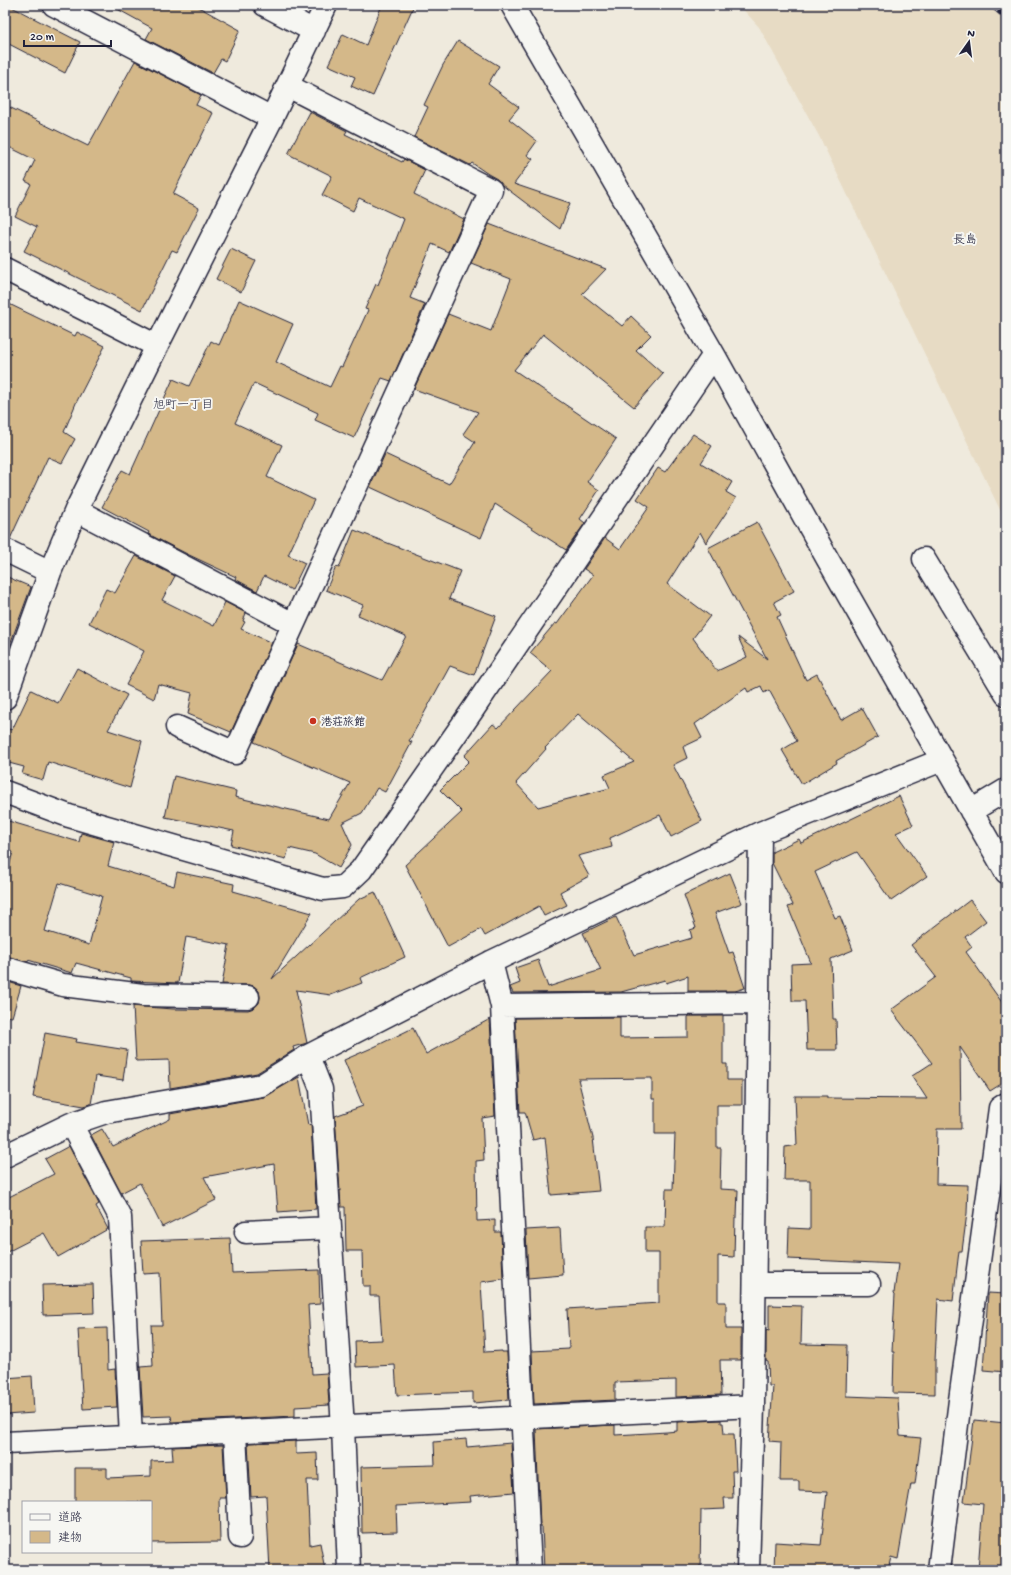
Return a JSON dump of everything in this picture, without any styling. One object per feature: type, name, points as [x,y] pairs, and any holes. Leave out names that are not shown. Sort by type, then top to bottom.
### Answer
[{"type":"street","points":[[54,5],[272,118]]},
{"type":"street","points":[[265,5],[314,31]]},
{"type":"street","points":[[5,698],[50,572],[76,510],[288,86],[326,5]]},
{"type":"street","points":[[512,5],[714,355],[1006,872]]},
{"type":"street","points":[[177,727],[235,753],[490,190],[288,86]]},
{"type":"street","points":[[5,269],[157,346]]},
{"type":"street","points":[[5,792],[69,816],[323,890],[343,886],[361,870],[468,718],[714,355]]},
{"type":"street","points":[[76,510],[293,624]]},
{"type":"street","points":[[5,550],[50,572]]},
{"type":"street","points":[[924,559],[1006,694]]},
{"type":"street","points":[[5,1156],[71,1124],[106,1112],[262,1085],[308,1056],[491,962],[760,833],[942,760]]},
{"type":"street","points":[[971,811],[1006,790]]},
{"type":"street","points":[[748,1570],[755,1284],[760,833]]},
{"type":"street","points":[[491,962],[502,1006],[530,1570]]},
{"type":"street","points":[[5,968],[63,985],[143,995],[248,997]]},
{"type":"street","points":[[502,1006],[758,1002]]},
{"type":"street","points":[[308,1056],[321,1089],[343,1427],[349,1570]]},
{"type":"street","points":[[939,1570],[961,1392],[1000,1108],[1006,1104]]},
{"type":"street","points":[[71,1124],[120,1217],[131,1437]]},
{"type":"street","points":[[246,1232],[330,1228]]},
{"type":"street","points":[[755,1284],[869,1284]]},
{"type":"street","points":[[5,1443],[753,1406]]},
{"type":"street","points":[[234,1432],[240,1537]]},
{"type":"shaded area","points":[[739,5],[1006,5],[1006,522],[819,136],[759,27]]},
{"type":"building","points":[[5,5],[8,5],[80,42],[65,73],[5,42]]},
{"type":"building","points":[[110,5],[195,5],[240,30],[225,61],[221,59],[213,73],[146,39],[152,28]]},
{"type":"building","points":[[382,5],[414,5],[373,96],[351,86],[355,77],[328,65],[343,34],[366,45]]},
{"type":"building","points":[[458,41],[499,66],[488,84],[519,107],[509,119],[537,141],[527,155],[533,159],[514,184],[570,203],[560,229],[502,185],[497,179],[472,163],[470,165],[414,137],[428,107],[424,105],[443,65]]},
{"type":"building","points":[[135,61],[201,95],[196,105],[213,113],[173,194],[199,208],[177,252],[172,250],[142,310],[24,251],[37,227],[15,216],[31,184],[25,181],[35,160],[5,145],[5,105],[88,146]]},
{"type":"building","points":[[310,112],[347,131],[345,134],[402,162],[404,159],[425,170],[414,194],[464,219],[449,252],[432,244],[410,298],[425,304],[391,381],[382,378],[354,438],[315,420],[318,413],[254,383],[235,423],[282,445],[267,477],[314,500],[288,555],[305,563],[292,590],[264,576],[257,591],[235,579],[236,577],[148,534],[149,532],[102,507],[122,470],[130,474],[173,379],[189,386],[211,341],[219,345],[239,300],[293,324],[276,362],[330,387],[340,366],[342,367],[368,310],[365,309],[376,284],[378,285],[404,219],[359,198],[353,211],[322,195],[332,176],[288,154]]},
{"type":"building","points":[[489,224],[606,269],[582,294],[622,326],[631,316],[651,335],[636,350],[663,374],[634,407],[543,334],[514,370],[616,439],[587,482],[599,490],[580,519],[585,523],[566,550],[495,504],[481,538],[370,487],[385,454],[449,484],[475,442],[463,434],[478,412],[414,389],[448,314],[491,331],[511,279],[471,263]]},
{"type":"building","points":[[231,249],[256,261],[241,292],[216,279]]},
{"type":"building","points":[[5,302],[75,336],[77,332],[105,346],[76,403],[64,432],[75,439],[62,463],[48,457],[10,539],[5,538]]},
{"type":"building","points":[[693,434],[712,446],[701,463],[732,482],[726,492],[736,498],[706,543],[700,532],[667,584],[710,616],[693,638],[717,671],[747,657],[738,637],[767,659],[708,548],[757,522],[794,591],[774,602],[781,615],[777,617],[806,680],[817,674],[841,720],[862,708],[878,737],[836,761],[837,763],[802,784],[782,750],[797,741],[769,690],[764,693],[761,686],[748,692],[746,688],[695,724],[702,738],[683,747],[687,758],[673,765],[702,821],[671,837],[660,815],[610,838],[612,847],[578,856],[589,876],[560,892],[567,905],[544,916],[539,906],[485,936],[481,929],[448,947],[405,865],[462,812],[440,790],[469,761],[464,756],[493,724],[498,728],[552,671],[530,653],[555,623],[557,624],[593,575],[584,569],[605,538],[620,549],[649,507],[637,499],[658,468],[665,472]],"holes":[[[578,714],[634,762],[604,775],[610,788],[538,807],[516,783],[546,749],[545,748]]]},
{"type":"building","points":[[354,530],[460,571],[449,599],[496,616],[474,675],[450,666],[409,741],[412,742],[385,792],[377,788],[362,813],[342,823],[352,845],[339,868],[315,854],[289,848],[286,859],[231,845],[234,831],[165,817],[174,776],[236,791],[235,797],[329,819],[350,783],[254,742],[298,644],[382,680],[406,636],[358,615],[363,605],[326,590],[336,567],[339,568]]},
{"type":"building","points":[[136,556],[175,576],[162,600],[214,626],[225,602],[246,613],[243,621],[245,622],[241,629],[272,643],[231,732],[188,714],[192,693],[158,684],[154,699],[126,685],[144,651],[89,623],[106,589],[115,593]]},
{"type":"building","points":[[5,576],[31,587],[5,658]]},
{"type":"building","points":[[77,668],[127,695],[108,730],[142,741],[130,788],[48,762],[43,780],[22,774],[24,767],[5,762],[5,728],[12,730],[31,690],[58,703]]},
{"type":"building","points":[[899,796],[913,825],[896,833],[927,876],[891,901],[857,852],[815,872],[835,918],[840,916],[853,950],[831,959],[833,1019],[836,1019],[837,1050],[807,1050],[805,1001],[792,1001],[791,964],[811,963],[788,907],[793,905],[772,863],[772,852],[799,839],[801,843]]},
{"type":"building","points":[[5,820],[79,842],[81,833],[114,842],[108,866],[174,886],[177,872],[234,884],[233,891],[312,913],[272,979],[359,899],[375,892],[405,957],[360,978],[362,983],[331,995],[296,990],[307,1043],[293,1047],[294,1050],[257,1073],[170,1088],[169,1060],[136,1061],[133,1006],[173,1009],[248,1010],[254,1008],[259,1003],[260,997],[259,991],[254,986],[222,984],[229,945],[186,937],[178,983],[131,981],[131,978],[76,963],[72,973],[28,960],[28,962],[5,956],[5,881],[13,852],[5,850]],"holes":[[[59,883],[102,896],[89,945],[45,931]]]},
{"type":"building","points":[[730,873],[742,903],[715,913],[729,953],[733,952],[745,988],[735,991],[688,991],[688,976],[666,983],[665,980],[621,992],[513,993],[510,987],[520,983],[515,968],[538,960],[548,987],[601,970],[583,933],[616,917],[634,955],[692,938],[690,930],[696,928],[684,895]]},
{"type":"building","points":[[970,900],[986,921],[965,937],[972,947],[966,952],[1006,1008],[1006,1081],[990,1091],[960,1047],[961,1129],[937,1129],[936,1184],[968,1185],[967,1213],[962,1251],[959,1251],[953,1301],[938,1299],[935,1394],[893,1393],[894,1352],[892,1352],[894,1293],[898,1264],[788,1259],[789,1228],[810,1229],[810,1180],[784,1180],[785,1147],[797,1145],[795,1096],[827,1096],[827,1098],[927,1099],[912,1076],[932,1063],[891,1010],[936,977],[911,945]]},
{"type":"building","points":[[5,981],[21,986],[12,1017],[5,1016]]},
{"type":"building","points":[[688,1016],[723,1016],[723,1064],[727,1064],[727,1080],[742,1080],[742,1105],[717,1105],[717,1148],[721,1148],[720,1189],[738,1190],[737,1217],[735,1217],[734,1257],[718,1256],[718,1302],[726,1302],[726,1329],[741,1329],[741,1360],[720,1360],[721,1395],[676,1397],[676,1380],[615,1382],[615,1400],[534,1404],[532,1351],[569,1349],[567,1309],[659,1303],[659,1253],[645,1253],[645,1227],[665,1227],[666,1189],[673,1189],[675,1134],[655,1134],[655,1099],[652,1099],[652,1078],[578,1079],[593,1138],[599,1191],[551,1195],[545,1137],[533,1140],[525,1112],[520,1112],[515,1018],[620,1017],[620,1038],[688,1037]]},
{"type":"building","points":[[490,1019],[495,1116],[482,1118],[484,1160],[476,1161],[477,1221],[495,1220],[495,1232],[501,1232],[503,1279],[481,1282],[485,1352],[507,1352],[509,1400],[473,1403],[473,1392],[397,1395],[395,1365],[356,1367],[355,1341],[382,1340],[379,1296],[370,1296],[370,1286],[363,1286],[362,1251],[346,1251],[345,1207],[341,1207],[335,1116],[363,1106],[344,1060],[413,1028],[426,1054]]},
{"type":"building","points":[[45,1033],[77,1039],[76,1042],[127,1050],[123,1080],[96,1076],[91,1104],[84,1106],[33,1097]]},
{"type":"building","points":[[299,1077],[308,1125],[311,1124],[316,1209],[278,1212],[274,1164],[204,1177],[216,1200],[162,1227],[140,1183],[121,1193],[91,1135],[102,1129],[113,1147],[170,1119],[170,1114],[264,1097]]},
{"type":"building","points":[[69,1146],[99,1204],[96,1206],[108,1229],[58,1257],[44,1233],[5,1253],[5,1199],[54,1174],[45,1159]]},
{"type":"building","points":[[560,1228],[563,1275],[528,1278],[526,1230]]},
{"type":"building","points":[[230,1238],[232,1273],[319,1270],[320,1304],[308,1305],[312,1374],[327,1373],[329,1405],[295,1407],[295,1416],[172,1422],[171,1416],[143,1417],[140,1367],[153,1366],[151,1325],[162,1325],[160,1273],[143,1274],[141,1241]]},
{"type":"building","points":[[93,1284],[94,1313],[43,1315],[42,1285]]},
{"type":"building","points":[[988,1293],[1006,1294],[1006,1372],[983,1370]]},
{"type":"building","points":[[769,1305],[802,1306],[801,1344],[847,1345],[846,1396],[898,1398],[900,1436],[921,1438],[915,1484],[911,1484],[898,1559],[891,1557],[888,1570],[774,1570],[775,1542],[821,1545],[827,1492],[799,1491],[799,1481],[780,1481],[781,1442],[769,1441],[773,1386],[769,1386],[768,1362],[766,1361],[766,1330],[769,1331]]},
{"type":"building","points":[[107,1328],[108,1370],[115,1369],[117,1407],[83,1409],[78,1329]]},
{"type":"building","points":[[32,1376],[34,1413],[5,1415],[5,1378]]},
{"type":"building","points":[[721,1420],[721,1423],[723,1423],[724,1434],[734,1434],[736,1471],[732,1471],[733,1498],[724,1498],[725,1509],[701,1510],[700,1570],[544,1570],[542,1527],[540,1527],[536,1429],[615,1425],[615,1435],[677,1431],[677,1422]]},
{"type":"building","points":[[974,1420],[1006,1423],[1006,1570],[978,1570],[983,1504],[964,1502]]},
{"type":"building","points":[[466,1439],[467,1447],[511,1443],[514,1492],[470,1496],[471,1502],[396,1506],[397,1532],[362,1533],[361,1467],[435,1465],[434,1442]]},
{"type":"building","points":[[296,1441],[296,1454],[317,1453],[318,1480],[307,1480],[310,1545],[320,1543],[325,1570],[270,1570],[266,1496],[251,1497],[248,1443]]},
{"type":"building","points":[[223,1445],[226,1498],[219,1498],[220,1542],[152,1543],[152,1501],[75,1501],[75,1468],[107,1468],[107,1478],[151,1476],[151,1461],[173,1460],[172,1447]]},
{"type":"railway","points":[[991,5],[1006,18]]},
{"type":"place","name":"港荘旅館","points":[[313,721]]},
{"type":"district","name":"長島","points":[[965,239]]},
{"type":"district","name":"旭町一丁目","points":[[183,404]]}]
